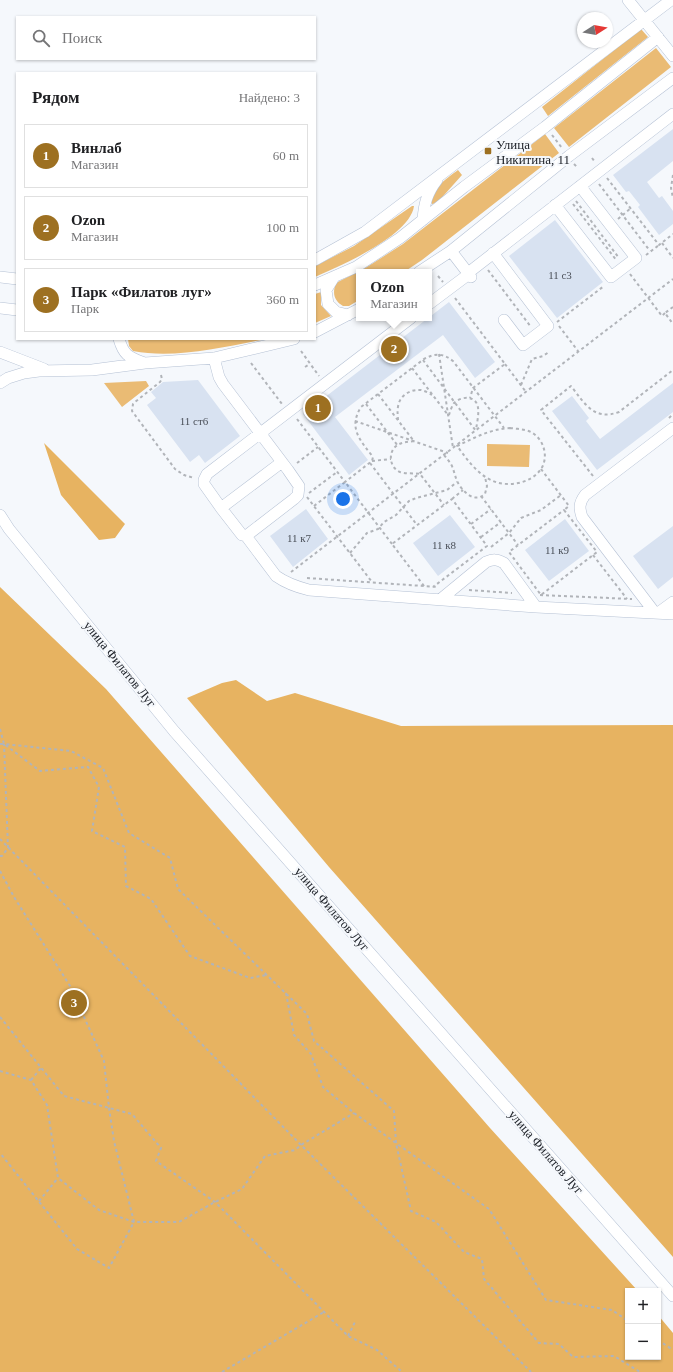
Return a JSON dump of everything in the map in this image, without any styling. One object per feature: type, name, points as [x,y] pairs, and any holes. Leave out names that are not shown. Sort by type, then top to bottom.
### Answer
[{"type":"street","points":[[628,0],[673,56]]},
{"type":"street","points":[[316,259],[365,232],[671,0]]},
{"type":"street","points":[[316,285],[356,267],[400,238],[658,37]]},
{"type":"street","points":[[424,269],[451,251],[569,156],[673,78]]},
{"type":"street","points":[[432,302],[470,275],[493,253],[673,114]]},
{"type":"street","points":[[423,220],[424,203],[432,186],[443,172]]},
{"type":"street","points":[[555,205],[611,277],[625,268],[636,258],[580,186]]},
{"type":"street","points":[[451,251],[470,275]]},
{"type":"street","points":[[493,253],[513,271],[541,307],[548,326],[523,345],[504,320]]},
{"type":"street","points":[[334,276],[326,290],[328,304],[336,312],[348,315]]},
{"type":"street","points":[[0,278],[16,279]]},
{"type":"street","points":[[0,308],[16,310]]},
{"type":"street","points":[[316,331],[356,311]]},
{"type":"street","points":[[407,321],[325,384],[294,415],[233,448],[207,474],[204,480],[206,488],[242,535],[246,536],[276,576],[300,588],[309,590],[536,607],[673,614]]},
{"type":"street","points":[[120,340],[122,348],[128,356],[145,363]]},
{"type":"street","points":[[0,383],[8,378],[24,373],[92,370],[145,363],[214,358],[290,340]]},
{"type":"street","points":[[0,352],[48,371]]},
{"type":"street","points":[[214,358],[221,380],[299,486],[298,495],[294,499],[246,536]]},
{"type":"street","points":[[656,613],[582,518],[579,505],[585,495],[670,424]]},
{"type":"street","points":[[221,508],[285,466]]},
{"type":"street","name":"улица Филатов Луг","points":[[0,515],[9,529],[174,731],[673,1296]]},
{"type":"street","points":[[441,600],[486,562],[492,559],[499,560],[531,590],[536,607]]},
{"type":"street","points":[[656,613],[673,602]]},
{"type":"path","points":[[673,175],[673,198]]},
{"type":"path","points":[[606,177],[659,245],[673,234]]},
{"type":"path","points":[[598,183],[650,251]]},
{"type":"path","points":[[575,201],[662,316],[673,307]]},
{"type":"path","points":[[572,203],[625,268]]},
{"type":"path","points":[[610,224],[631,208]]},
{"type":"path","points":[[662,243],[673,258]]},
{"type":"path","points":[[487,269],[537,334]]},
{"type":"path","points":[[457,446],[673,278]]},
{"type":"path","points":[[556,323],[608,283]]},
{"type":"path","points":[[452,295],[526,392]]},
{"type":"path","points":[[665,313],[673,324]]},
{"type":"path","points":[[301,351],[325,384]]},
{"type":"path","points":[[521,385],[532,359],[543,356],[549,352]]},
{"type":"path","points":[[439,354],[453,448]]},
{"type":"path","points":[[371,462],[373,457],[359,438],[356,430],[356,415],[378,394],[431,355],[439,354],[448,357],[453,361],[504,428]]},
{"type":"path","points":[[423,360],[476,431]]},
{"type":"path","points":[[251,363],[294,415],[424,586]]},
{"type":"path","points":[[305,367],[310,364]]},
{"type":"path","points":[[470,398],[473,388],[505,364]]},
{"type":"path","points":[[412,368],[448,416]]},
{"type":"path","points":[[599,472],[593,476],[541,410],[572,386],[587,407],[592,411],[603,415],[614,414],[619,412],[673,370]]},
{"type":"path","points":[[161,375],[162,380],[133,404],[132,411],[175,469],[184,475],[204,480]]},
{"type":"path","points":[[398,420],[398,406],[400,399],[406,393],[420,390],[433,396]]},
{"type":"path","points":[[378,394],[414,441]]},
{"type":"path","points":[[448,416],[455,402],[470,398],[477,404],[478,410],[476,431]]},
{"type":"path","points":[[366,404],[398,446]]},
{"type":"path","points":[[670,424],[673,414]]},
{"type":"path","points":[[355,420],[448,453]]},
{"type":"path","points":[[294,576],[288,574],[453,448],[457,446],[487,432],[504,428],[519,429],[531,432],[541,441],[544,449],[545,460],[541,469],[524,482],[511,484],[497,483],[484,477],[476,470],[457,446]]},
{"type":"path","points":[[414,441],[405,442],[398,446],[392,453],[391,460],[393,466],[400,472],[420,474],[444,505]]},
{"type":"path","points":[[285,466],[318,447]]},
{"type":"path","points":[[444,455],[452,465],[458,482],[463,490],[473,498],[482,496],[486,490],[484,477]]},
{"type":"path","points":[[314,506],[371,462],[391,460]]},
{"type":"path","points":[[371,462],[417,525]]},
{"type":"path","points":[[531,590],[509,552],[570,506],[541,469]]},
{"type":"path","points":[[337,472],[306,495],[372,582]]},
{"type":"path","points":[[350,553],[367,533],[379,528],[384,522],[396,515],[412,500],[447,490],[458,482]]},
{"type":"path","points":[[392,544],[463,490]]},
{"type":"path","points":[[491,547],[509,533],[521,518],[541,510],[561,495]]},
{"type":"path","points":[[482,496],[518,545]]},
{"type":"path","points":[[433,587],[487,546],[452,499]]},
{"type":"path","points":[[471,524],[491,509]]},
{"type":"path","points":[[541,595],[597,552],[564,510]]},
{"type":"path","points":[[481,537],[501,522]]},
{"type":"path","points":[[593,555],[627,599]]},
{"type":"path","points":[[300,577],[433,587],[531,590],[541,595],[645,600]]},
{"type":"path","points":[[0,729],[4,744],[8,848],[2,856],[0,856]]},
{"type":"path","points":[[0,744],[71,751],[103,768],[129,833],[170,858],[178,889],[307,1014],[314,1041],[394,1111],[396,1143],[411,1211],[436,1222],[464,1252],[482,1259],[484,1279],[540,1343],[559,1344],[573,1357],[614,1356],[640,1372]]},
{"type":"path","points":[[4,744],[40,771],[88,767],[99,787],[92,831],[125,847],[126,886],[151,899],[190,956],[250,978],[267,975]]},
{"type":"path","points":[[0,839],[301,1145],[531,1372]]},
{"type":"path","points":[[0,871],[14,897],[70,986],[104,1061],[114,1141],[134,1222],[110,1268],[77,1249],[0,1153]]},
{"type":"path","points":[[286,993],[294,1035],[311,1054],[323,1087],[354,1113],[489,1209],[546,1300],[612,1310],[625,1319]]},
{"type":"path","points":[[0,1017],[64,1096],[132,1114],[161,1148],[156,1161],[215,1202],[348,1336],[377,1350],[402,1372]]},
{"type":"path","points":[[31,1080],[42,1068]]},
{"type":"path","points":[[0,1071],[31,1080],[47,1105],[58,1178],[99,1210],[134,1222],[179,1222],[242,1189],[265,1156],[295,1150],[354,1113]]},
{"type":"path","points":[[39,1201],[58,1178]]},
{"type":"path","points":[[222,1372],[324,1312]]},
{"type":"path","points":[[348,1336],[355,1322]]},
{"type":"path","points":[[661,1342],[673,1350]]},
{"type":"shaded area","points":[[641,29],[648,37],[548,116],[542,107]]},
{"type":"shaded area","points":[[656,48],[671,67],[569,147],[554,128]]},
{"type":"shaded area","points":[[545,134],[559,153],[408,269],[363,269],[403,244]]},
{"type":"shaded area","points":[[458,170],[462,175],[437,203],[432,204],[432,197],[437,188]]},
{"type":"shaded area","points":[[414,206],[410,217],[388,239],[356,258],[316,277],[316,265],[354,246]]},
{"type":"shaded area","points":[[356,273],[356,302],[349,306],[343,306],[340,304],[334,293],[336,283]]},
{"type":"shaded area","points":[[321,292],[321,305],[331,316],[316,323],[316,294]]},
{"type":"shaded area","points":[[128,340],[261,340],[200,351],[166,354],[133,351],[129,346]]},
{"type":"shaded area","points":[[146,381],[149,386],[122,407],[104,383]]},
{"type":"shaded area","points":[[44,443],[125,524],[115,538],[99,540],[61,495]]},
{"type":"shaded area","points":[[487,444],[530,445],[529,467],[487,466]]},
{"type":"shaded area","points":[[0,587],[106,689],[490,1128],[635,1288],[625,1288],[625,1360],[661,1360],[661,1319],[673,1333],[673,1372],[0,1372]]},
{"type":"shaded area","points":[[236,680],[267,701],[295,693],[401,726],[673,725],[673,1257],[329,867],[187,698],[222,683]]},
{"type":"building","points":[[673,129],[673,161],[647,182],[659,198],[662,196],[673,211],[673,224],[659,235],[638,207],[640,205],[629,191],[626,192],[613,175]]},
{"type":"building","points":[[555,220],[603,282],[557,318],[509,256]]},
{"type":"building","points":[[449,302],[495,362],[475,378],[443,335],[335,417],[368,460],[349,475],[303,414],[424,321],[432,321],[432,315]]},
{"type":"building","points":[[198,380],[240,436],[205,463],[199,455],[190,462],[147,405],[156,398],[151,392],[163,382]]},
{"type":"building","points":[[673,383],[673,412],[597,470],[552,411],[572,396],[589,418],[586,421],[600,439]]},
{"type":"building","points":[[306,509],[328,539],[293,567],[270,536]]},
{"type":"building","points":[[450,515],[475,547],[438,576],[413,543]]},
{"type":"building","points":[[565,519],[589,551],[549,581],[525,550]]},
{"type":"building","points":[[673,526],[673,577],[658,589],[633,556]]},
{"type":"place","name":"Улица Никитина, 11","points":[[488,151]]},
{"type":"place","name":"Ozon","points":[[394,349]]},
{"type":"place","name":"Винлаб","points":[[318,408]]},
{"type":"place","name":"Парк «Филатов луг»","points":[[74,1003]]}]
